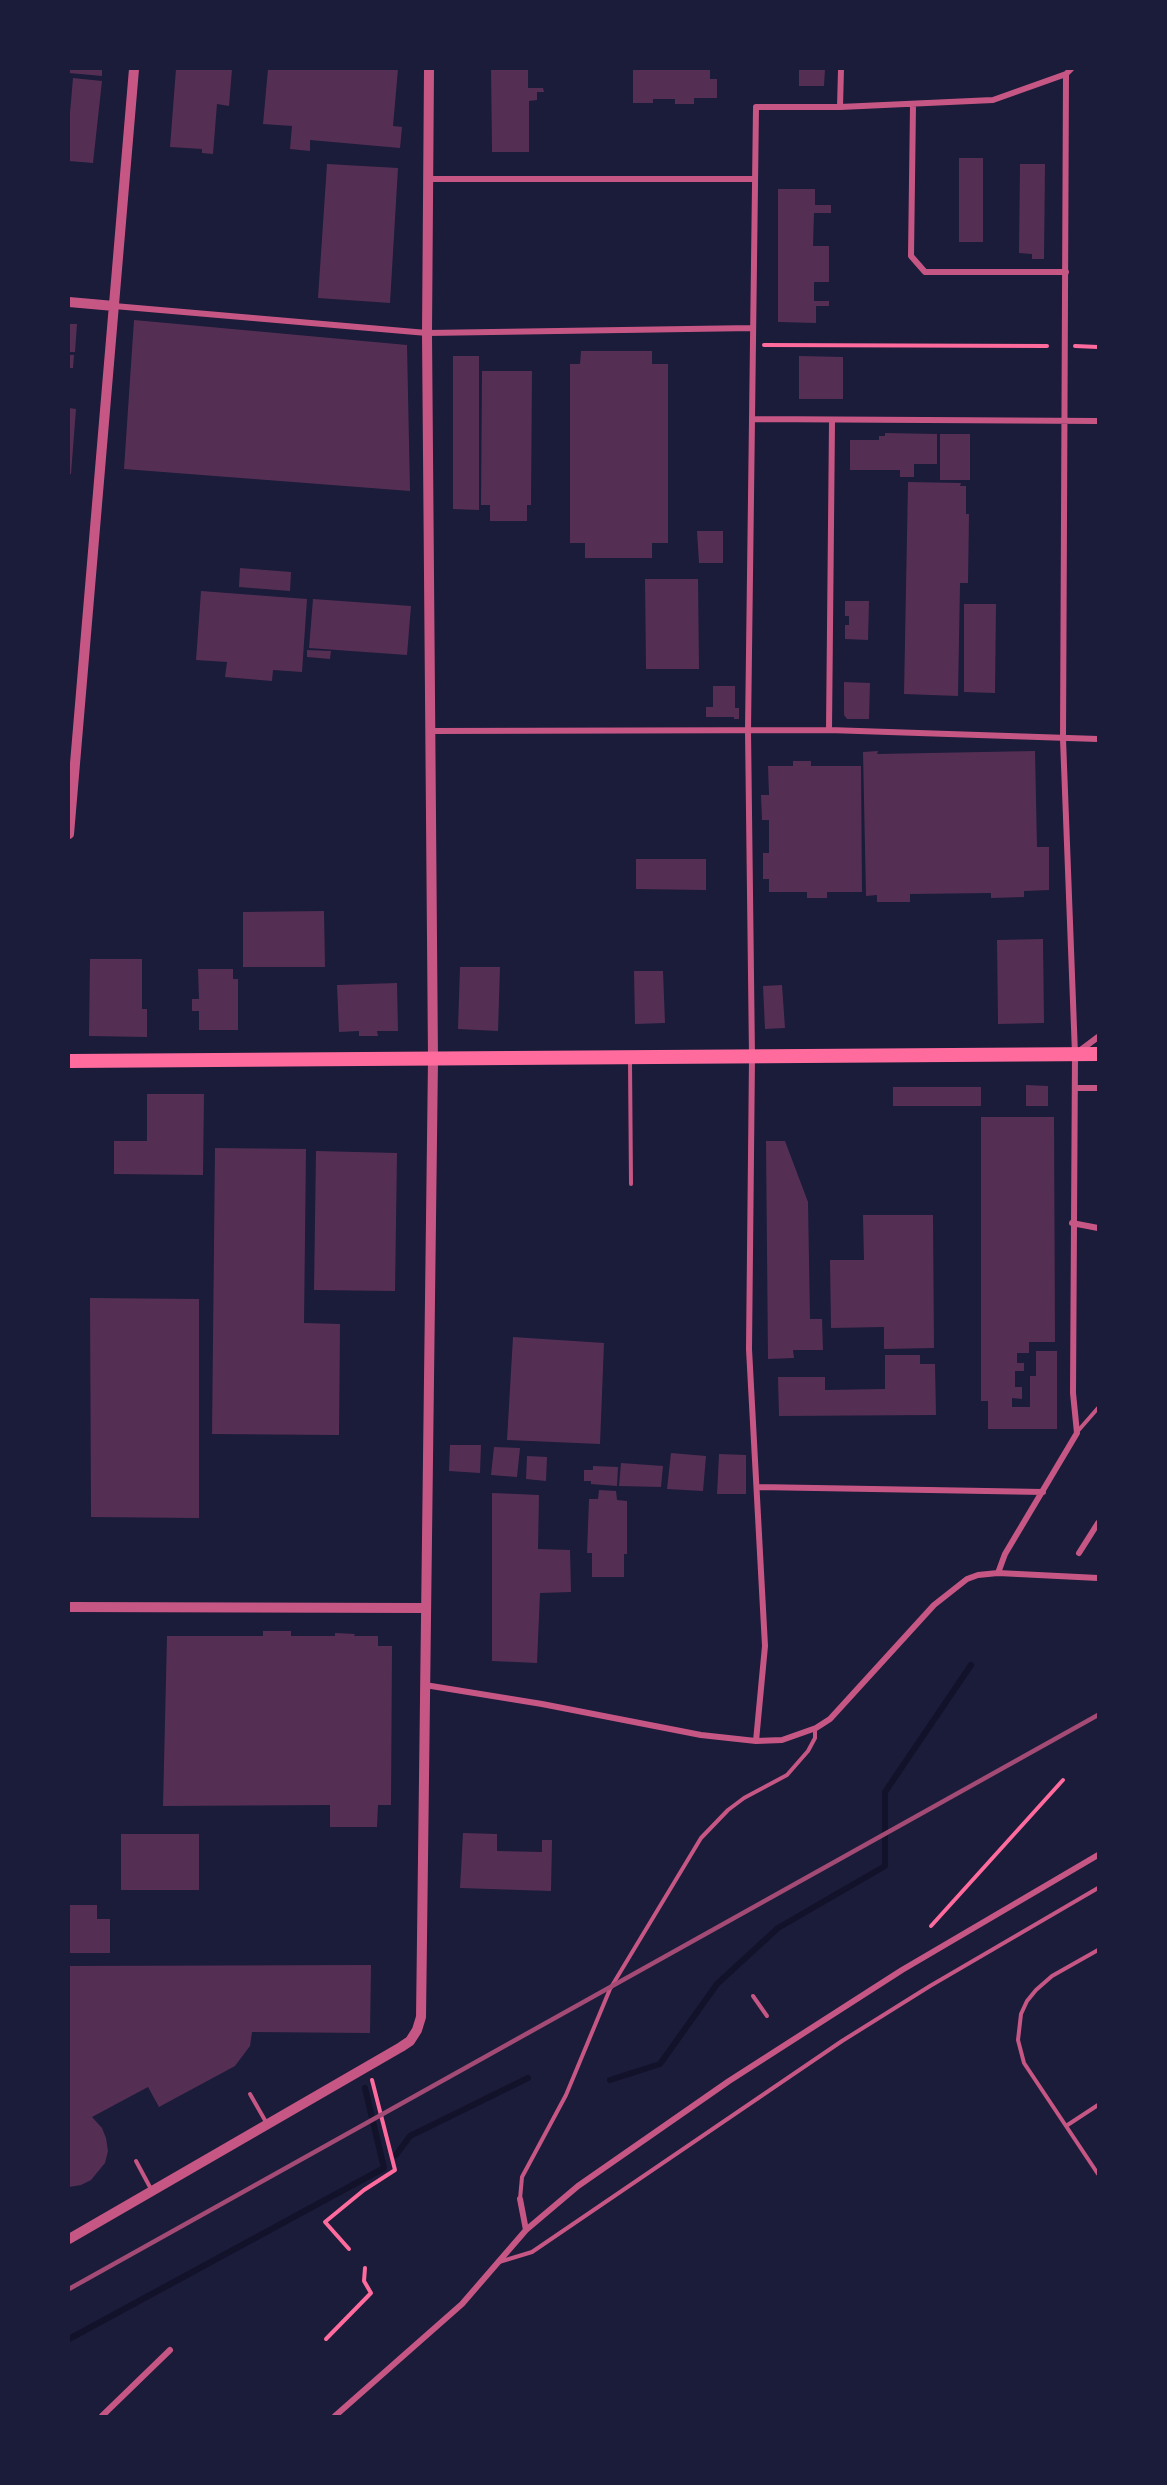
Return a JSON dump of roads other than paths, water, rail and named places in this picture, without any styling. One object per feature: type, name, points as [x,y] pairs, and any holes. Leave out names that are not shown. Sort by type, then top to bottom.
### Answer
[{"type":"highway","points":[[69,1062],[1098,1054]]},
{"type":"street","points":[[69,834],[73,734],[134,69]]},
{"type":"street","points":[[69,2239],[368,2068],[410,2041],[421,2017],[424,1608],[433,1059],[427,333],[429,69]]},
{"type":"street","points":[[840,107],[841,69]]},
{"type":"street","points":[[756,1741],[765,1646],[749,1349],[752,1057],[748,730],[756,107],[913,105],[993,100],[1069,72],[1063,739],[1076,1089],[1072,1223],[1073,1393],[1077,1433],[1005,1554],[998,1573]]},
{"type":"street","points":[[913,105],[911,256],[925,272],[1066,272]]},
{"type":"street","points":[[429,179],[755,179]]},
{"type":"street","points":[[69,302],[427,333],[753,328]]},
{"type":"street","points":[[752,419],[1098,421]]},
{"type":"street","points":[[828,730],[831,421]]},
{"type":"street","points":[[431,731],[828,730],[1098,739]]},
{"type":"street","points":[[1075,1054],[1098,1037]]},
{"type":"street","points":[[1076,1089],[1098,1089]]},
{"type":"street","points":[[1072,1223],[1098,1228]]},
{"type":"street","points":[[758,1487],[1043,1492]]},
{"type":"street","points":[[1079,1553],[1098,1523]]},
{"type":"street","points":[[424,1684],[701,1735],[756,1741],[782,1740],[816,1728],[830,1719],[849,1701],[934,1605],[951,1590],[978,1575],[998,1573],[1098,1578]]},
{"type":"street","points":[[69,1607],[424,1608]]},
{"type":"street","points":[[335,2416],[462,2304],[526,2230],[578,2186],[729,2081],[902,1970],[1098,1855]]},
{"type":"street","points":[[520,2199],[526,2230]]},
{"type":"street","points":[[102,2416],[170,2350]]},
{"type":"lane","points":[[630,1058],[630,1184]]},
{"type":"lane","points":[[1077,1433],[1098,1408]]},
{"type":"lane","points":[[520,2199],[522,2177],[566,2095],[610,1989],[701,1838],[728,1810],[744,1798],[787,1775],[808,1751],[815,1738],[816,1728]]},
{"type":"lane","points":[[498,2262],[532,2252],[842,2041],[1098,1888]]},
{"type":"lane","points":[[1098,1950],[1042,1983],[1027,2001],[1018,2026],[1018,2040],[1024,2063],[1098,2174]]},
{"type":"lane","points":[[753,1996],[767,2016]]},
{"type":"lane","points":[[250,2094],[267,2125]]},
{"type":"lane","points":[[1066,2126],[1098,2105]]},
{"type":"lane","points":[[136,2161],[152,2191]]},
{"type":"waterway","points":[[610,2080],[660,2064],[717,1984],[778,1928],[885,1866],[885,1792],[971,1665]]},
{"type":"waterway","points":[[396,2155],[410,2136],[528,2078]]},
{"type":"waterway","points":[[69,2339],[384,2168],[365,2088]]},
{"type":"railway","points":[[69,2289],[1098,1715]]}]
